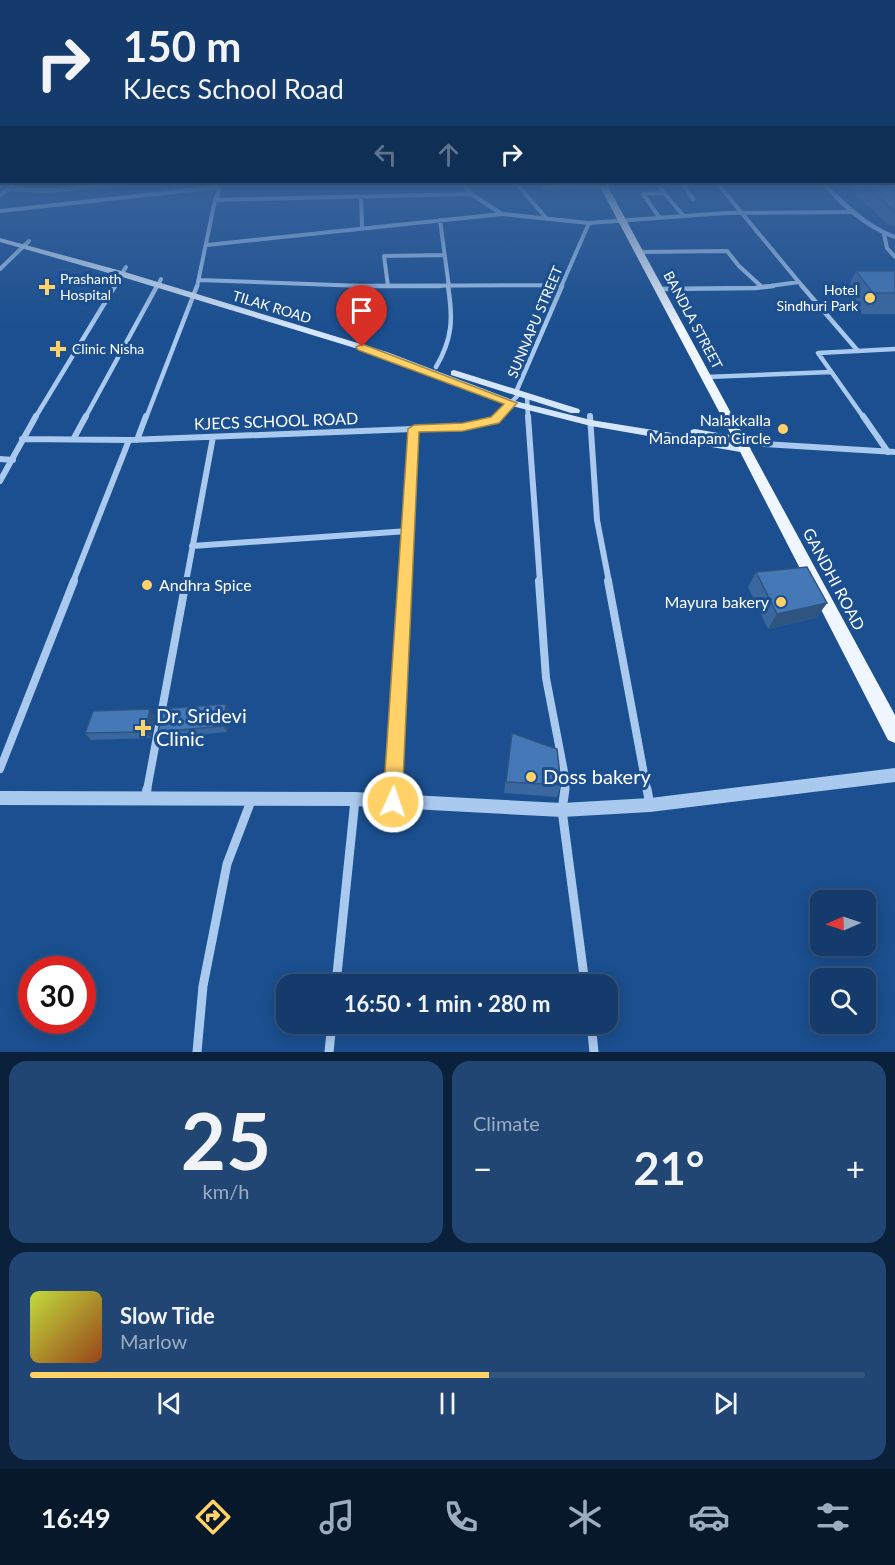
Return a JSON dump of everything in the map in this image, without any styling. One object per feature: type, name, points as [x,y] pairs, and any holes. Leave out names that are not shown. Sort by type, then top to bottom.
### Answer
[{"type":"main road","name":"BANDLA STREET","points":[[628,232],[743,444]]},
{"type":"main road","name":"TILAK ROAD","points":[[0,234],[436,367],[590,419]]},
{"type":"main road","name":"TILAK ROAD","points":[[0,240],[27,243]]},
{"type":"main road","name":"TILAK ROAD","points":[[195,293],[384,354],[512,403],[590,419],[743,444]]},
{"type":"main road","name":"GANDHI ROAD","points":[[743,444],[895,734]]},
{"type":"street","points":[[137,440],[195,293],[209,232]]},
{"type":"street","points":[[207,245],[312,232]]},
{"type":"street","points":[[436,367],[450,339],[450,286],[441,232]]},
{"type":"street","name":"SUNNAPU STREET","points":[[521,394],[562,285],[585,232]]},
{"type":"street","points":[[756,232],[858,351]]},
{"type":"street","points":[[881,232],[895,237]]},
{"type":"street","points":[[884,234],[887,249],[895,257]]},
{"type":"street","points":[[0,269],[27,243]]},
{"type":"street","points":[[639,252],[728,251],[739,266],[762,287]]},
{"type":"street","points":[[388,286],[384,256],[444,255]]},
{"type":"street","points":[[0,481],[22,439],[124,271]]},
{"type":"street","points":[[199,280],[388,286],[562,285]]},
{"type":"street","points":[[74,438],[160,282]]},
{"type":"street","points":[[659,289],[762,287],[799,282]]},
{"type":"street","points":[[891,452],[818,353],[895,349]]},
{"type":"street","points":[[706,376],[831,372]]},
{"type":"street","points":[[521,394],[528,406],[546,678],[566,782],[562,810],[584,974]]},
{"type":"street","name":"KJECS SCHOOL ROAD","points":[[22,439],[137,440],[463,427],[495,420],[521,394]]},
{"type":"street","points":[[590,419],[597,520],[650,805]]},
{"type":"street","points":[[393,802],[414,429]]},
{"type":"street","points":[[145,800],[213,437]]},
{"type":"street","points":[[0,769],[129,440]]},
{"type":"street","points":[[743,444],[891,452]]},
{"type":"street","points":[[0,459],[13,460]]},
{"type":"street","points":[[192,546],[408,531]]},
{"type":"street","points":[[0,798],[251,801],[355,799],[562,810],[650,805],[895,775]]},
{"type":"street","points":[[337,974],[355,799]]},
{"type":"street","points":[[196,1052],[203,986],[227,864],[251,801]]},
{"type":"street","points":[[329,1052],[331,1034]]},
{"type":"street","points":[[592,1034],[594,1052]]},
{"type":"building","points":[[856,271],[895,271],[895,293],[873,293]]},
{"type":"building","points":[[807,567],[827,603],[777,614],[756,572]]},
{"type":"building","points":[[226,704],[223,726],[158,732],[162,709]]},
{"type":"building","points":[[150,709],[145,732],[85,733],[93,711]]},
{"type":"building","name":"Doss bakery","points":[[512,733],[557,749],[561,785],[506,782]]},
{"type":"place","name":"Prashanth Hospital","points":[[47,287]]},
{"type":"place","name":"Hotel Sindhuri Park","points":[[870,298]]},
{"type":"place","name":"Clinic Nisha","points":[[58,349]]},
{"type":"place","name":"Nalakkalla Mandapam Circle","points":[[783,429]]},
{"type":"place","name":"Andhra Spice","points":[[147,585]]},
{"type":"place","name":"Mayura bakery","points":[[781,602]]},
{"type":"place","name":"Dr. Sridevi Clinic","points":[[143,728]]},
{"type":"place","name":"Doss bakery","points":[[531,777]]},
{"type":"route","points":[[362,347],[512,403],[495,420],[463,427],[414,429],[393,802]]}]
